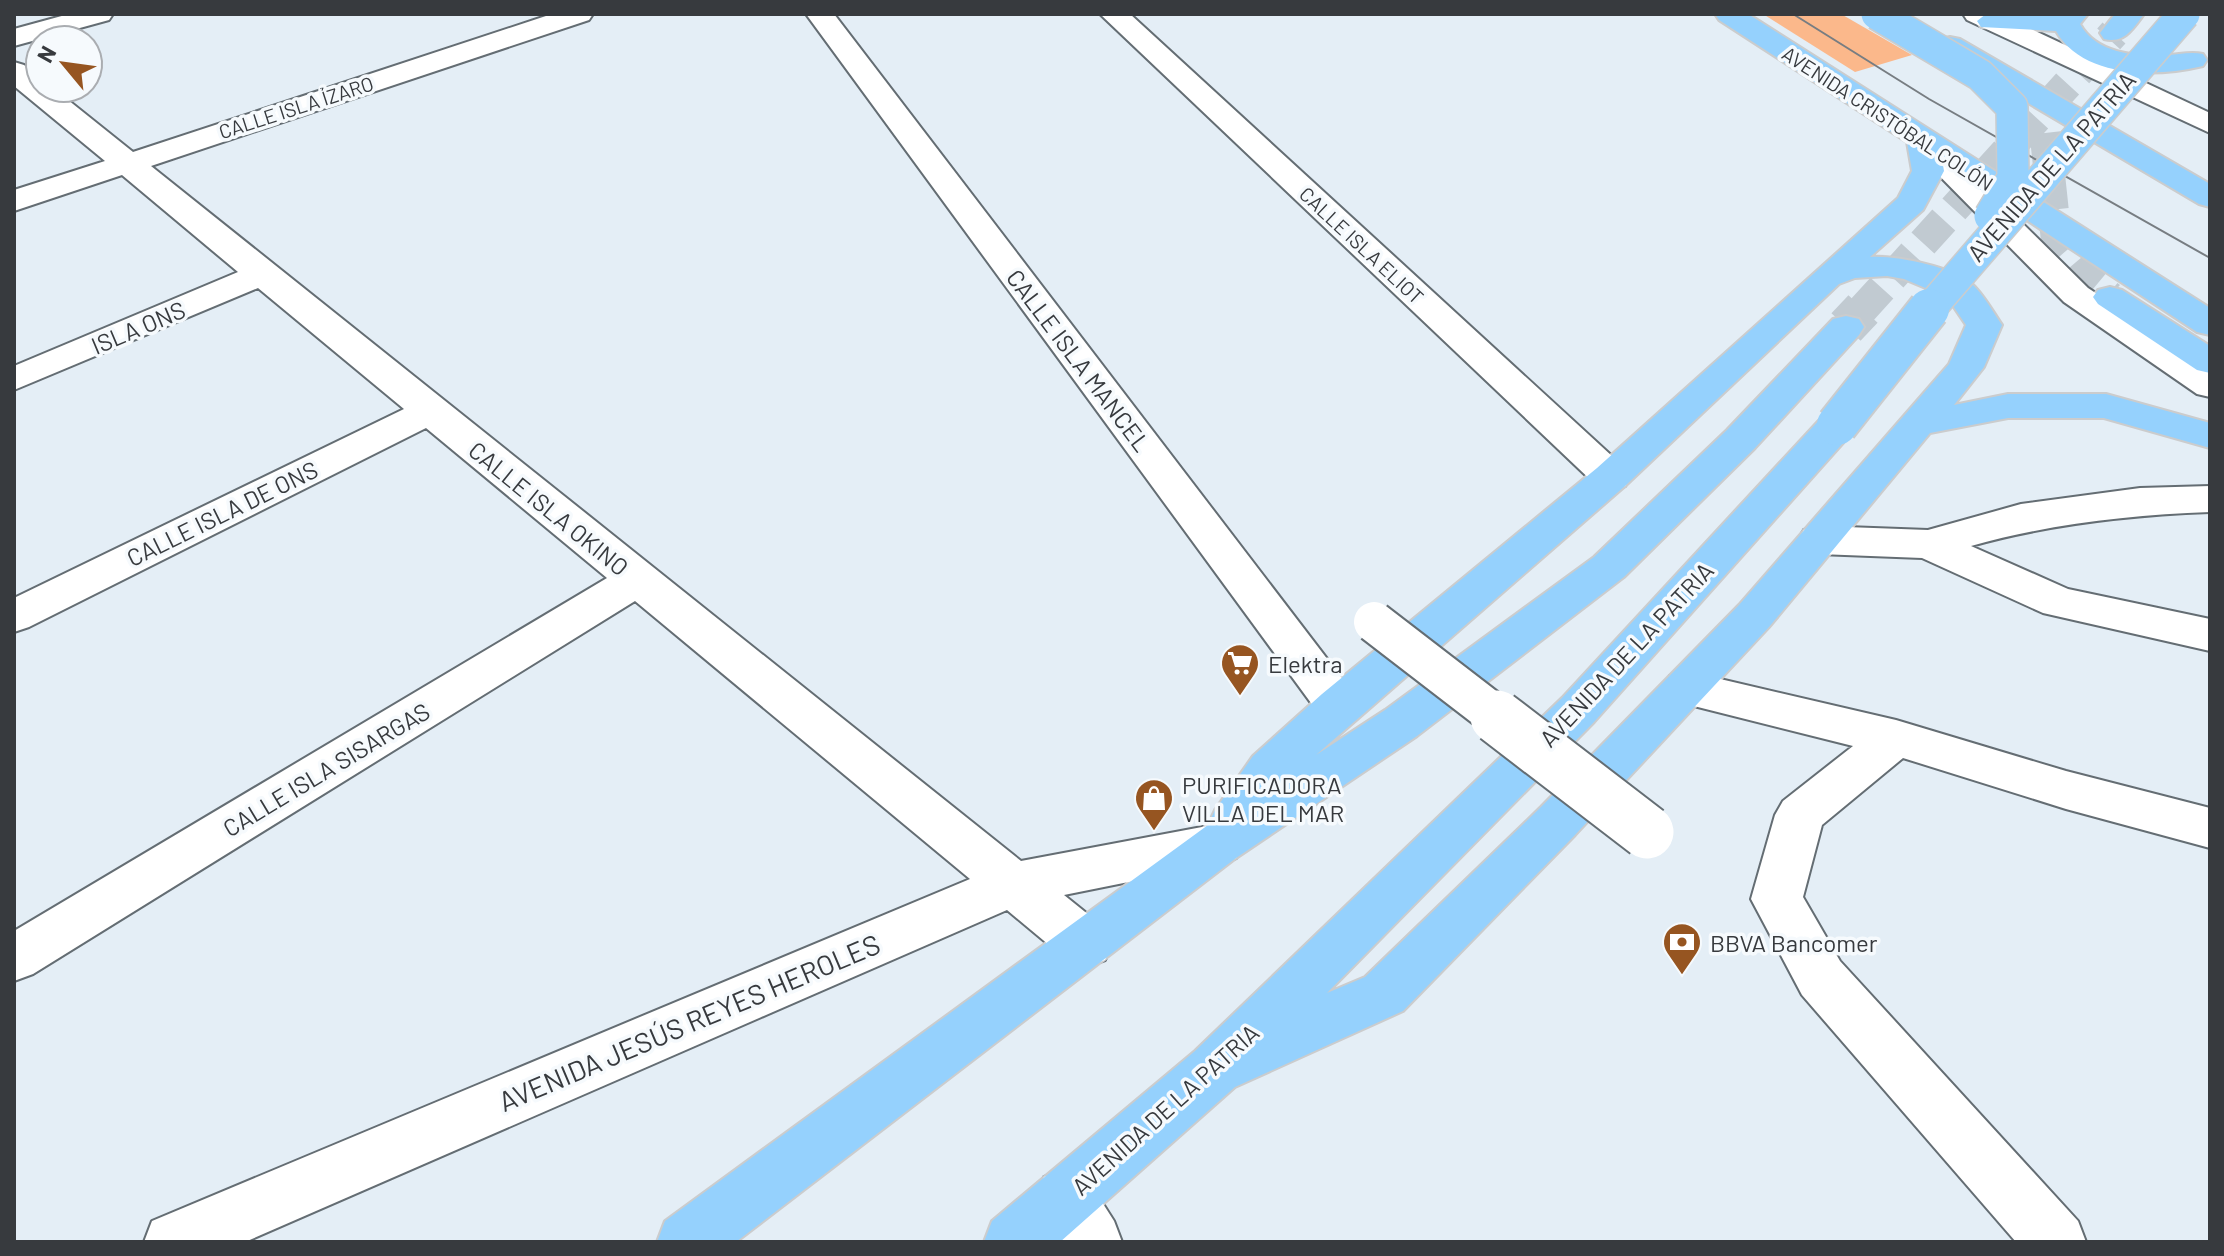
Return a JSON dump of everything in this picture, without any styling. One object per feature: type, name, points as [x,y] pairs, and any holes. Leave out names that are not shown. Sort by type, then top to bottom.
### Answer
[{"type":"main road","name":"AVENIDA CRISTÓBAL COLÓN","points":[[1729,14],[2210,324]]},
{"type":"main road","points":[[1877,14],[1980,75],[2012,107],[2013,178],[1955,276]]},
{"type":"main road","points":[[1897,14],[2210,197]]},
{"type":"main road","name":"AVENIDA DE LA PATRIA","points":[[1014,1242],[1079,1220],[1215,1069],[1578,710],[1837,425],[1955,276],[2184,14]]},
{"type":"main road","points":[[1984,17],[2070,19],[2076,40],[2103,54],[2138,65],[2167,66],[2202,49]]},
{"type":"main road","points":[[2160,101],[2202,49]]},
{"type":"main road","points":[[1218,844],[1270,769],[1338,706],[1611,477],[1827,277],[1912,203],[1928,171],[1922,141]]},
{"type":"main road","points":[[1215,1069],[1384,994],[1754,616],[1966,367],[1984,325],[1959,290],[1913,271],[1887,266],[1849,268],[1827,277]]},
{"type":"main road","points":[[2110,297],[2210,362]]},
{"type":"main road","points":[[687,1242],[1218,844],[1401,723],[1609,567],[1741,439],[1846,327]]},
{"type":"main road","points":[[1917,424],[2008,406],[2106,406],[2210,436]]},
{"type":"street","points":[[14,38],[99,14]]},
{"type":"street","name":"CALLE ISLA ÍZARO","points":[[14,201],[579,14]]},
{"type":"street","name":"CALLE ISLA MANCEL","points":[[820,14],[1338,706]]},
{"type":"street","name":"CALLE ISLA ELIOT","points":[[1114,14],[1611,477]]},
{"type":"street","points":[[1984,17],[2210,124]]},
{"type":"street","name":"CALLE ISLA OKINO","points":[[14,71],[1086,944]]},
{"type":"street","points":[[1922,141],[2076,295],[2210,386]]},
{"type":"street","name":"ISLA ONS","points":[[14,379],[263,274]]},
{"type":"street","name":"CALLE ISLA DE ONS","points":[[14,616],[430,411]]},
{"type":"street","points":[[1819,540],[1928,544],[2021,518],[2140,501],[2210,499]]},
{"type":"street","points":[[1928,544],[2058,602],[2210,635]]},
{"type":"street","name":"CALLE ISLA SISARGAS","points":[[14,958],[637,580]]},
{"type":"street","points":[[1374,622],[1647,832]]},
{"type":"street","points":[[1686,688],[1896,738],[2066,790],[2210,828]]},
{"type":"street","points":[[1896,738],[1800,815],[1777,899],[1821,978],[2056,1242]]},
{"type":"street","name":"AVENIDA JESÚS REYES HEROLES","points":[[174,1242],[1013,884],[1218,844]]},
{"type":"building","points":[[1763,14],[1841,14],[1912,55],[1855,72]]},
{"type":"tunnel","points":[[1861,311],[2114,33]]},
{"type":"tunnel","points":[[2045,133],[2057,245],[2080,272],[2110,297]]},
{"type":"tunnel","points":[[1846,327],[1863,309]]},
{"type":"tram line","points":[[1793,14],[1929,99],[2210,258]]},
{"type":"place","name":"Elektra","points":[[1240,697]]},
{"type":"place","name":"PURIFICADORA VILLA DEL MAR","points":[[1154,832]]},
{"type":"place","name":"BBVA Bancomer","points":[[1682,976]]}]
